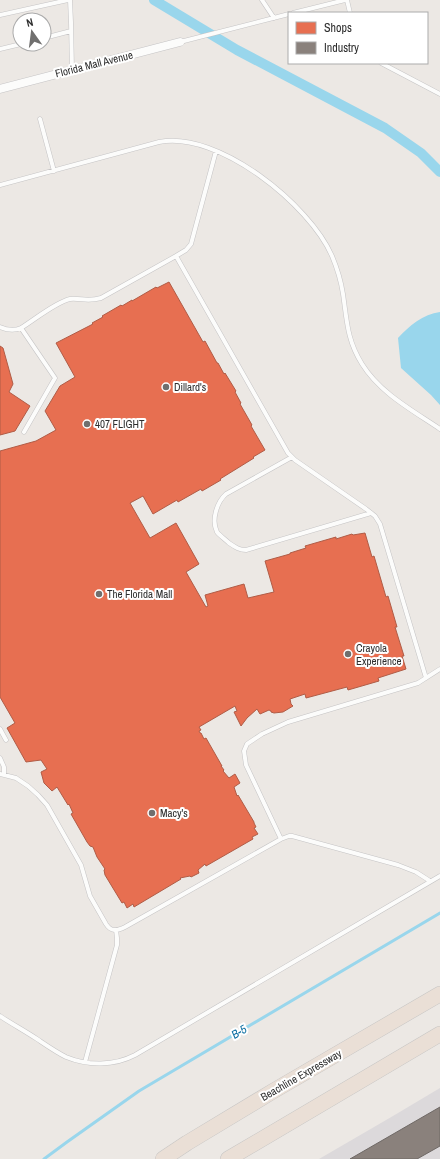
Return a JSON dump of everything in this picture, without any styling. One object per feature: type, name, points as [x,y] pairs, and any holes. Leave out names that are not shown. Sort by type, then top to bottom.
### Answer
[{"type":"highway","name":"Beachline Expressway","points":[[163,1159],[275,1090],[440,994]]},
{"type":"highway","points":[[228,1159],[440,1034]]},
{"type":"street","name":"Florida Mall Avenue","points":[[2,88],[180,42]]},
{"type":"lane","points":[[0,15],[69,0],[72,70]]},
{"type":"lane","points":[[262,0],[274,18]]},
{"type":"lane","points":[[297,12],[346,0],[350,12]]},
{"type":"lane","points":[[180,42],[288,14]]},
{"type":"lane","points":[[52,36],[71,31]]},
{"type":"lane","points":[[0,49],[12,46]]},
{"type":"lane","points":[[383,64],[440,94]]},
{"type":"lane","points":[[40,119],[54,171]]},
{"type":"lane","points":[[0,185],[171,140],[189,142],[216,151],[237,161],[265,180],[291,202],[318,231],[336,266],[343,294],[348,332],[356,354],[374,381],[386,392],[440,429]]},
{"type":"lane","points":[[0,327],[12,330],[21,328],[61,303],[69,300],[91,300],[101,298],[186,250],[191,244],[216,151]]},
{"type":"lane","points":[[176,256],[292,457],[371,513],[380,524],[426,678]]},
{"type":"lane","points":[[21,328],[54,378],[24,432]]},
{"type":"lane","points":[[292,457],[226,494],[220,502],[215,514],[214,523],[220,536],[234,546],[246,550],[371,513]]},
{"type":"lane","points":[[281,839],[246,765],[244,751],[247,744],[262,734],[288,722],[418,682],[440,669]]},
{"type":"lane","points":[[0,729],[6,740]]},
{"type":"lane","points":[[0,758],[3,764],[2,774],[16,778],[28,786],[47,805],[81,865],[93,903],[110,929],[116,930],[125,928],[288,836],[398,865],[416,872],[430,881]]},
{"type":"lane","points":[[0,1016],[60,1054],[72,1059],[96,1063],[122,1061],[135,1055],[440,876]]},
{"type":"lane","points":[[85,1062],[117,945],[116,930]]},
{"type":"shaded area","points":[[440,1088],[440,1159],[319,1159],[393,1116]]},
{"type":"water","points":[[440,312],[440,405],[401,368],[398,338],[417,321],[428,315]]},
{"type":"building: Shops","name":"The Florida Mall","points":[[169,282],[203,342],[205,341],[217,363],[236,391],[235,392],[241,403],[240,404],[265,450],[202,491],[201,489],[178,502],[177,500],[153,514],[143,496],[130,503],[150,538],[176,523],[199,564],[186,572],[206,607],[208,606],[205,595],[244,584],[248,598],[274,592],[265,561],[306,548],[305,546],[336,537],[336,539],[352,534],[365,533],[372,557],[374,556],[386,597],[388,596],[397,627],[395,627],[404,656],[402,656],[406,669],[378,678],[379,681],[348,690],[347,687],[306,698],[305,694],[290,699],[293,706],[283,712],[274,713],[269,710],[260,714],[257,709],[241,726],[234,712],[237,711],[235,706],[199,727],[201,730],[199,731],[200,733],[204,739],[206,738],[222,766],[223,771],[229,778],[235,774],[240,783],[234,787],[237,796],[238,795],[254,822],[256,827],[254,828],[258,834],[252,837],[253,839],[206,866],[205,864],[198,870],[199,873],[191,877],[180,878],[181,879],[134,907],[133,904],[127,908],[124,902],[122,903],[105,875],[105,869],[97,857],[93,847],[87,842],[71,814],[73,813],[69,804],[68,805],[57,787],[52,791],[44,783],[41,772],[47,769],[41,760],[26,762],[7,728],[15,723],[0,697],[0,451],[36,441],[56,430],[45,411],[60,386],[75,377],[56,343],[93,324],[92,323],[103,317],[102,316],[121,305],[122,306],[156,287],[157,288]]},
{"type":"building: Shops","points":[[0,346],[3,348],[13,384],[9,392],[30,406],[15,431],[0,435]]},
{"type":"building: Industry","points":[[440,1107],[440,1146],[417,1159],[350,1159]]},
{"type":"waterway","points":[[154,0],[237,50],[385,128],[421,153],[440,172]]},
{"type":"waterway","name":"B-5","points":[[44,1159],[139,1091],[440,913]]},
{"type":"place","name":"Dillard's","points":[[166,387]]},
{"type":"place","name":"407 FLIGHT","points":[[87,424]]},
{"type":"place","name":"The Florida Mall","points":[[99,594]]},
{"type":"place","name":"Crayola Experience","points":[[348,654]]},
{"type":"place","name":"Macy's","points":[[152,813]]}]
